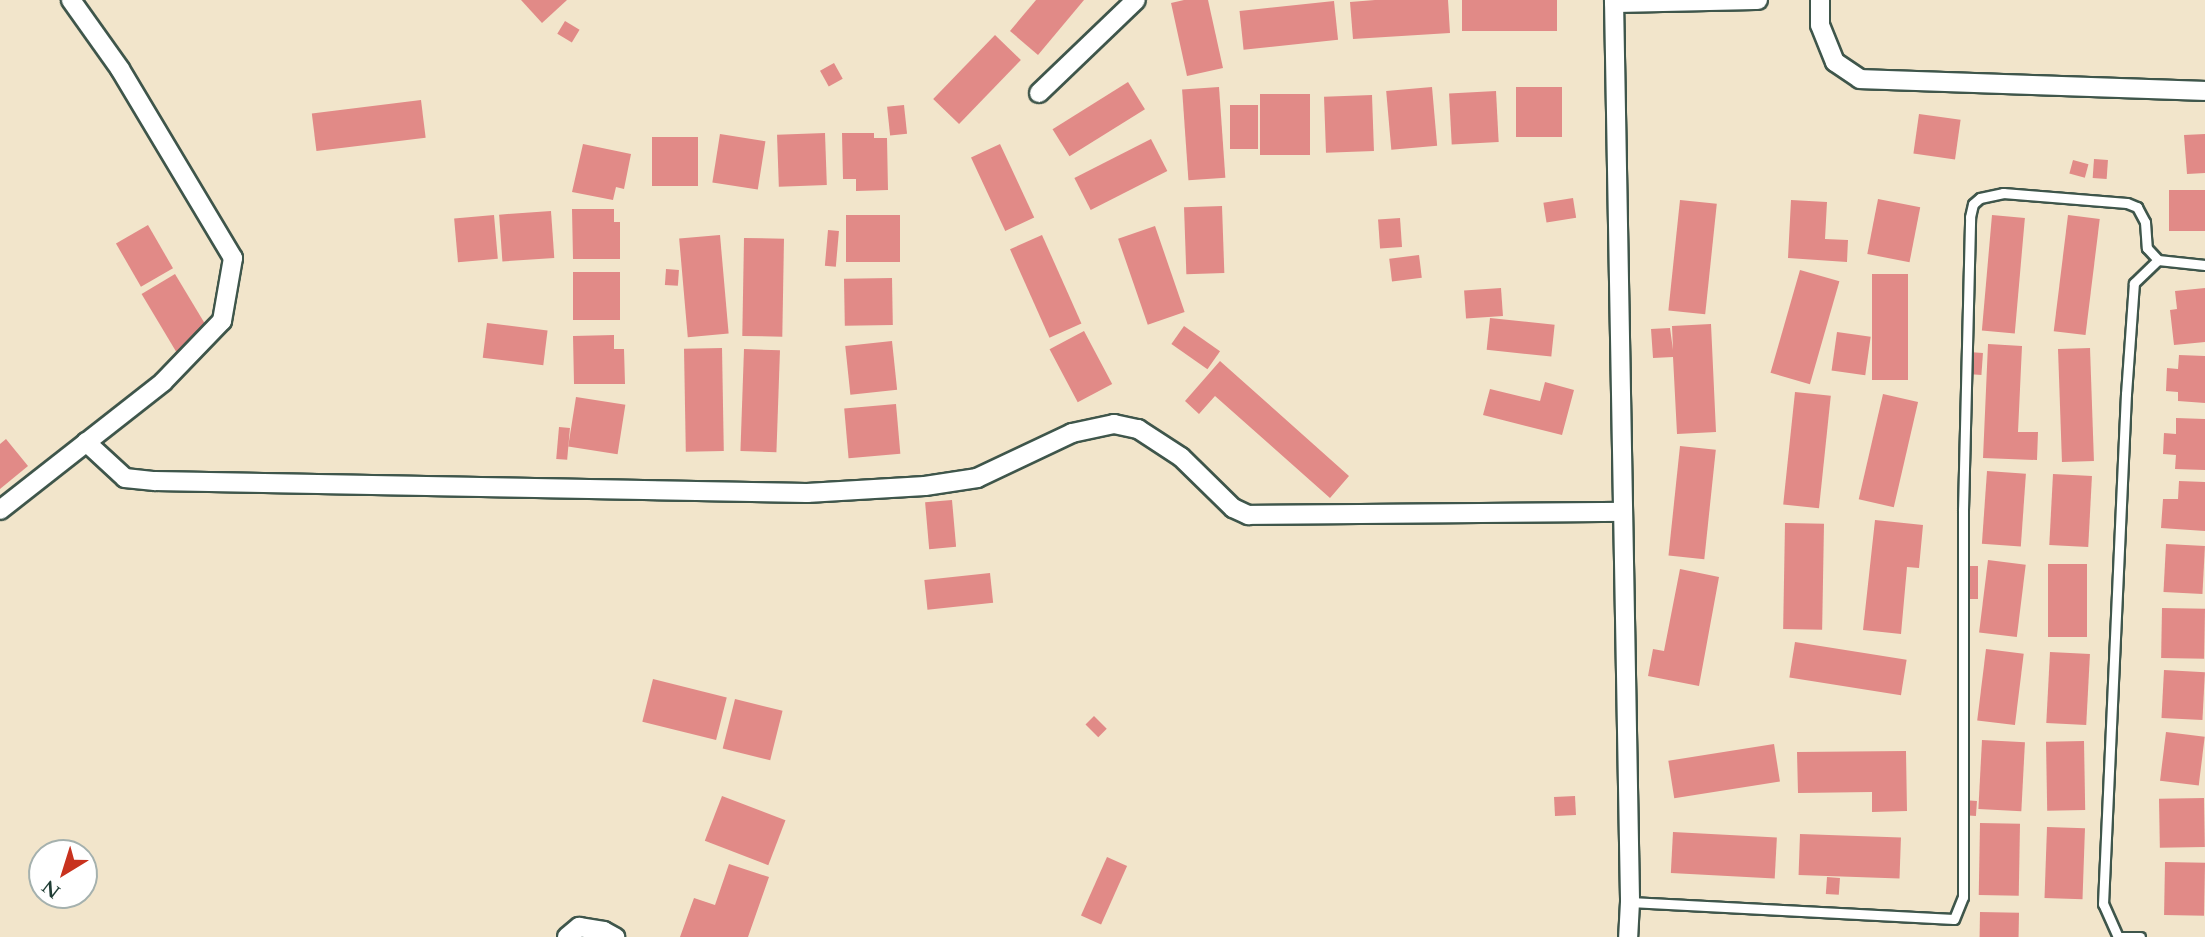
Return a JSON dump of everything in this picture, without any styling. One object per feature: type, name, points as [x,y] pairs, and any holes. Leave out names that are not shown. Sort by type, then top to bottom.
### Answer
[{"type":"street","points":[[0,510],[163,382],[222,321],[233,258],[120,69],[71,0]]},
{"type":"street","points":[[1039,93],[1136,0]]},
{"type":"street","points":[[1628,937],[1630,902],[1614,2],[1758,0]]},
{"type":"street","points":[[1820,0],[1820,25],[1835,62],[1860,79],[2205,91]]},
{"type":"street","points":[[86,442],[125,478],[155,481],[807,493],[925,486],[976,478],[1072,433],[1114,424],[1138,429],[1181,457],[1233,508],[1248,515],[1623,512]]},
{"type":"street","points":[[567,937],[579,927],[615,937]]},
{"type":"lane","points":[[1630,902],[1954,919],[1963,897],[1963,510],[1973,204],[1980,198],[2003,193],[2127,203],[2137,207],[2141,214],[2145,222],[2147,248],[2158,260],[2205,265]]},
{"type":"lane","points":[[2140,937],[2118,937],[2103,904],[2134,283],[2158,260]]},
{"type":"building","points":[[521,0],[567,0],[542,23]]},
{"type":"building","points":[[1036,0],[1084,0],[1038,55],[1010,31]]},
{"type":"building","points":[[1208,0],[1223,68],[1187,76],[1171,3]]},
{"type":"building","points":[[1448,0],[1450,33],[1353,39],[1350,2]]},
{"type":"building","points":[[1462,0],[1557,0],[1557,31],[1462,31]]},
{"type":"building","points":[[1334,1],[1338,40],[1244,50],[1240,11]]},
{"type":"building","points":[[565,21],[580,30],[572,43],[557,34]]},
{"type":"building","points":[[995,35],[1021,60],[959,124],[933,99]]},
{"type":"building","points":[[834,63],[843,79],[829,87],[820,71]]},
{"type":"building","points":[[1128,82],[1145,109],[1069,156],[1053,129]]},
{"type":"building","points":[[1219,87],[1225,178],[1188,180],[1182,90]]},
{"type":"building","points":[[1432,87],[1437,146],[1391,150],[1386,91]]},
{"type":"building","points":[[1516,87],[1562,87],[1562,137],[1516,137]]},
{"type":"building","points":[[1496,91],[1499,142],[1452,144],[1449,93]]},
{"type":"building","points":[[1260,94],[1310,94],[1310,155],[1260,155]]},
{"type":"building","points":[[1372,95],[1374,151],[1326,153],[1324,97]]},
{"type":"building","points":[[421,100],[426,138],[316,151],[312,113]]},
{"type":"building","points":[[904,105],[907,134],[890,136],[887,107]]},
{"type":"building","points":[[1230,105],[1258,105],[1258,149],[1230,149]]},
{"type":"building","points":[[1919,114],[1961,120],[1955,159],[1913,154]]},
{"type":"building","points":[[825,133],[827,185],[779,187],[777,135]]},
{"type":"building","points":[[842,133],[874,133],[874,138],[887,138],[888,190],[856,191],[856,179],[843,179]]},
{"type":"building","points":[[720,134],[765,141],[758,190],[712,182]]},
{"type":"building","points":[[2205,134],[2205,173],[2187,174],[2184,135]]},
{"type":"building","points":[[652,137],[698,137],[698,186],[652,186]]},
{"type":"building","points":[[1151,139],[1167,171],[1091,210],[1074,178]]},
{"type":"building","points":[[583,144],[631,154],[624,189],[616,187],[613,200],[572,192]]},
{"type":"building","points":[[1000,144],[1034,217],[1005,231],[971,158]]},
{"type":"building","points":[[2094,159],[2108,160],[2107,179],[2093,178]]},
{"type":"building","points":[[2073,160],[2088,164],[2085,178],[2069,174]]},
{"type":"building","points":[[2169,190],[2205,190],[2205,231],[2169,231]]},
{"type":"building","points":[[1573,198],[1576,218],[1546,222],[1543,203]]},
{"type":"building","points":[[1878,199],[1920,207],[1910,262],[1867,254]]},
{"type":"building","points":[[1680,200],[1717,204],[1705,314],[1668,310]]},
{"type":"building","points":[[1791,200],[1827,202],[1825,239],[1848,240],[1847,262],[1788,258]]},
{"type":"building","points":[[1222,206],[1224,273],[1186,274],[1184,207]]},
{"type":"building","points":[[572,209],[614,209],[614,222],[620,222],[620,259],[573,259]]},
{"type":"building","points":[[551,211],[554,258],[502,262],[499,215]]},
{"type":"building","points":[[494,215],[498,259],[458,262],[454,218]]},
{"type":"building","points":[[846,215],[900,215],[900,262],[846,262]]},
{"type":"building","points":[[1992,215],[2025,218],[2015,333],[1982,331]]},
{"type":"building","points":[[2068,215],[2100,219],[2086,335],[2054,331]]},
{"type":"building","points":[[1400,218],[1402,247],[1380,248],[1378,220]]},
{"type":"building","points":[[148,225],[173,268],[141,287],[116,244]]},
{"type":"building","points":[[1155,226],[1185,312],[1148,325],[1118,239]]},
{"type":"building","points":[[828,230],[839,231],[836,267],[825,266]]},
{"type":"building","points":[[720,235],[729,334],[688,337],[679,239]]},
{"type":"building","points":[[1042,235],[1081,324],[1049,338],[1010,249]]},
{"type":"building","points":[[744,238],[784,239],[782,337],[742,336]]},
{"type":"building","points":[[1419,255],[1422,278],[1392,281],[1389,259]]},
{"type":"building","points":[[666,269],[679,270],[678,286],[665,285]]},
{"type":"building","points":[[1800,270],[1839,281],[1810,384],[1771,373]]},
{"type":"building","points":[[573,272],[620,272],[620,320],[573,320]]},
{"type":"building","points":[[175,274],[212,335],[178,355],[142,294]]},
{"type":"building","points":[[1872,274],[1908,274],[1908,380],[1872,380]]},
{"type":"building","points":[[892,278],[893,325],[845,326],[844,279]]},
{"type":"building","points":[[1501,288],[1503,316],[1466,319],[1464,291]]},
{"type":"building","points":[[2205,288],[2205,342],[2174,345],[2170,310],[2177,309],[2175,291]]},
{"type":"building","points":[[1490,318],[1555,325],[1551,357],[1487,350]]},
{"type":"building","points":[[487,323],[548,330],[543,365],[483,358]]},
{"type":"building","points":[[1711,324],[1716,432],[1677,434],[1673,357],[1653,358],[1651,329],[1670,328],[1673,350],[1672,326]]},
{"type":"building","points":[[1184,326],[1220,351],[1207,369],[1171,344]]},
{"type":"building","points":[[1084,331],[1112,384],[1078,402],[1050,349]]},
{"type":"building","points":[[1837,332],[1871,337],[1865,375],[1832,371]]},
{"type":"building","points":[[614,335],[614,349],[624,349],[625,384],[574,384],[573,336]]},
{"type":"building","points":[[892,341],[897,390],[850,395],[845,346]]},
{"type":"building","points":[[1988,344],[2022,346],[2018,432],[2038,432],[2037,460],[1983,458]]},
{"type":"building","points":[[722,348],[724,451],[686,452],[684,349]]},
{"type":"building","points":[[2090,348],[2094,461],[2062,462],[2058,349]]},
{"type":"building","points":[[744,349],[780,350],[776,452],[740,451]]},
{"type":"building","points":[[1969,352],[1983,353],[1981,375],[1967,374]]},
{"type":"building","points":[[2179,355],[2205,356],[2205,403],[2178,401],[2178,392],[2166,391],[2167,368],[2178,369]]},
{"type":"building","points":[[1220,361],[1349,476],[1330,498],[1215,396],[1199,414],[1185,401]]},
{"type":"building","points":[[1545,382],[1574,390],[1562,435],[1483,415],[1490,389],[1540,401]]},
{"type":"building","points":[[1795,392],[1831,396],[1819,508],[1783,504]]},
{"type":"building","points":[[1883,394],[1918,402],[1894,507],[1859,499]]},
{"type":"building","points":[[576,397],[625,405],[618,454],[568,446]]},
{"type":"building","points":[[896,404],[900,454],[849,458],[844,409]]},
{"type":"building","points":[[2176,418],[2205,419],[2205,470],[2175,469],[2176,455],[2163,454],[2164,433],[2176,434]]},
{"type":"building","points":[[559,427],[570,428],[567,460],[556,459]]},
{"type":"building","points":[[6,439],[28,466],[0,489],[0,444]]},
{"type":"building","points":[[1680,446],[1716,450],[1704,559],[1669,555]]},
{"type":"building","points":[[1987,471],[2026,474],[2021,547],[1982,544]]},
{"type":"building","points":[[2053,474],[2092,476],[2088,547],[2049,545]]},
{"type":"building","points":[[2179,481],[2205,482],[2205,531],[2161,528],[2163,499],[2178,499]]},
{"type":"building","points":[[952,500],[956,547],[929,549],[925,502]]},
{"type":"building","points":[[1875,520],[1923,525],[1919,568],[1907,567],[1901,634],[1863,630]]},
{"type":"building","points":[[1785,523],[1824,524],[1822,630],[1783,629]]},
{"type":"building","points":[[2166,544],[2205,546],[2202,594],[2163,592]]},
{"type":"building","points":[[1988,560],[2026,565],[2017,637],[1979,632]]},
{"type":"building","points":[[2048,564],[2087,564],[2087,637],[2048,637]]},
{"type":"building","points":[[1965,566],[1978,566],[1978,599],[1965,599]]},
{"type":"building","points":[[1680,569],[1719,577],[1699,686],[1648,676],[1653,649],[1664,651]]},
{"type":"building","points":[[990,573],[993,603],[927,610],[924,580]]},
{"type":"building","points":[[2162,608],[2205,609],[2204,659],[2161,658]]},
{"type":"building","points":[[1795,642],[1907,660],[1901,695],[1789,678]]},
{"type":"building","points":[[1986,649],[2024,654],[2015,725],[1977,720]]},
{"type":"building","points":[[2050,652],[2090,654],[2086,725],[2046,723]]},
{"type":"building","points":[[2164,670],[2205,672],[2202,720],[2161,718]]},
{"type":"building","points":[[653,679],[727,697],[716,740],[642,722]]},
{"type":"building","points":[[735,699],[783,711],[770,760],[723,748]]},
{"type":"building","points":[[1094,716],[1107,729],[1098,737],[1086,724]]},
{"type":"building","points":[[2166,732],[2205,737],[2199,785],[2160,781]]},
{"type":"building","points":[[1982,740],[2025,742],[2021,811],[1978,809]]},
{"type":"building","points":[[2084,741],[2085,810],[2047,811],[2046,742]]},
{"type":"building","points":[[1774,744],[1780,782],[1674,798],[1668,761]]},
{"type":"building","points":[[1906,751],[1907,811],[1872,812],[1872,792],[1798,793],[1797,752]]},
{"type":"building","points":[[722,796],[785,820],[768,865],[705,841]]},
{"type":"building","points":[[1575,796],[1576,815],[1555,816],[1554,797]]},
{"type":"building","points":[[2204,798],[2205,847],[2160,848],[2159,799]]},
{"type":"building","points":[[1963,800],[1977,801],[1976,816],[1962,815]]},
{"type":"building","points":[[1980,823],[2020,824],[2019,896],[1979,895]]},
{"type":"building","points":[[2047,827],[2085,828],[2082,899],[2045,898]]},
{"type":"building","points":[[1673,832],[1777,837],[1775,878],[1671,873]]},
{"type":"building","points":[[1800,834],[1901,838],[1900,878],[1799,875]]},
{"type":"building","points":[[1107,857],[1127,866],[1101,924],[1081,915]]},
{"type":"building","points":[[2165,862],[2205,863],[2204,916],[2164,915]]},
{"type":"building","points":[[729,864],[769,877],[748,937],[680,937],[694,898],[715,905]]},
{"type":"building","points":[[1827,877],[1840,878],[1839,895],[1826,894]]},
{"type":"building","points":[[1980,912],[2019,913],[2019,937],[1980,937]]}]
